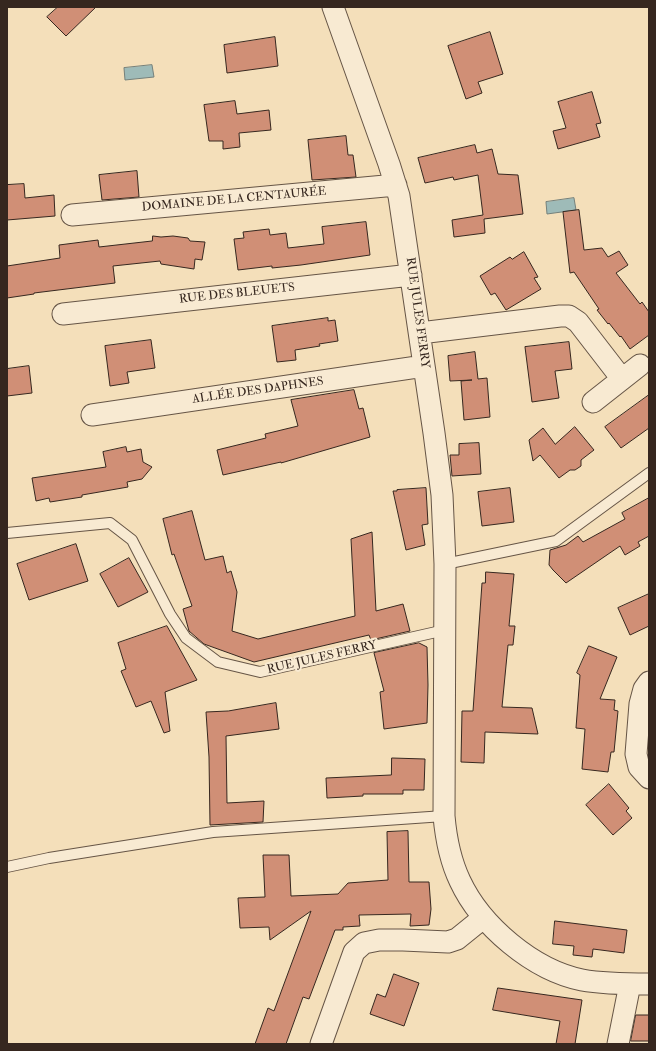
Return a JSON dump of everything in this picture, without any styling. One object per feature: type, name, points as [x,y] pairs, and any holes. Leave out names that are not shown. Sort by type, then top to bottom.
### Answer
[{"type":"street","name":"RUE JULES FERRY","points":[[333,7],[396,185],[401,208],[420,333],[442,495],[445,564],[444,816],[446,838],[451,858],[460,882],[483,918],[514,947],[536,961],[581,980],[603,983],[640,984],[618,1044]]},
{"type":"street","name":"DOMAINE DE LA CENTAURÉE","points":[[72,215],[396,185]]},
{"type":"street","name":"RUE DES BLEUETS","points":[[63,314],[411,275]]},
{"type":"street","points":[[420,333],[569,316],[578,322],[622,379]]},
{"type":"street","points":[[593,402],[640,365]]},
{"type":"street","name":"ALLÉE DES DAPHNES","points":[[92,415],[424,366]]},
{"type":"street","points":[[649,682],[644,689],[640,704],[636,754],[639,767],[649,778]]},
{"type":"street","points":[[321,1044],[354,952],[364,943],[379,940],[448,942],[457,939],[483,918]]},
{"type":"lane","points":[[445,564],[556,541],[649,473]]},
{"type":"lane","name":"RUE JULES FERRY","points":[[7,533],[110,523],[132,540],[170,614],[186,638],[218,662],[260,672],[445,630]]},
{"type":"lane","points":[[7,867],[49,858],[213,832],[444,816]]},
{"type":"water","points":[[152,65],[154,77],[125,80],[124,68]]},
{"type":"water","points":[[574,198],[576,210],[547,214],[546,202]]},
{"type":"building","points":[[58,7],[96,7],[66,36],[47,17]]},
{"type":"building","points":[[490,32],[503,74],[478,82],[482,93],[466,99],[448,46]]},
{"type":"building","points":[[275,37],[278,66],[227,73],[224,45]]},
{"type":"building","points":[[592,92],[601,123],[596,124],[600,137],[558,149],[553,131],[566,128],[558,102]]},
{"type":"building","points":[[235,101],[237,114],[269,110],[271,130],[239,133],[240,147],[223,149],[223,141],[209,141],[204,105]]},
{"type":"building","points":[[346,136],[348,155],[353,155],[356,177],[312,180],[308,140]]},
{"type":"building","points":[[475,145],[477,153],[492,149],[498,174],[518,175],[523,214],[484,219],[485,233],[454,237],[452,220],[483,215],[478,175],[454,180],[453,177],[425,183],[418,158]]},
{"type":"building","points":[[137,171],[139,197],[102,200],[99,175]]},
{"type":"building","points":[[24,184],[25,198],[54,195],[55,216],[7,220],[7,185]]},
{"type":"building","points":[[579,210],[584,250],[602,248],[608,257],[619,251],[628,265],[616,273],[640,304],[642,302],[649,312],[649,335],[630,349],[621,336],[620,337],[597,310],[599,309],[574,272],[570,273],[563,212]]},
{"type":"building","points":[[366,222],[370,255],[301,265],[272,268],[272,266],[238,270],[234,239],[244,238],[243,232],[269,229],[270,235],[286,233],[288,248],[324,244],[322,227]]},
{"type":"building","points":[[153,236],[173,236],[188,238],[190,241],[205,242],[202,260],[195,259],[194,269],[161,264],[160,261],[113,266],[115,283],[34,293],[7,298],[7,266],[60,258],[59,245],[98,240],[99,247],[152,241]]},
{"type":"building","points":[[524,252],[538,277],[534,278],[541,289],[506,310],[495,293],[491,295],[480,276],[510,257],[512,259]]},
{"type":"building","points":[[328,318],[328,321],[335,320],[338,341],[319,344],[320,346],[295,350],[296,360],[277,362],[272,326]]},
{"type":"building","points":[[151,340],[155,368],[127,372],[129,383],[110,386],[105,346]]},
{"type":"building","points":[[569,342],[572,369],[555,371],[559,398],[532,402],[525,347]]},
{"type":"building","points":[[475,352],[478,379],[487,378],[490,417],[464,420],[461,381],[472,380],[450,381],[448,356]]},
{"type":"building","points":[[29,366],[32,393],[7,396],[7,369]]},
{"type":"building","points":[[354,390],[359,409],[363,408],[370,437],[281,463],[223,475],[217,450],[266,438],[265,434],[298,426],[291,400]]},
{"type":"building","points":[[649,395],[649,428],[621,448],[605,427]]},
{"type":"building","points":[[575,427],[594,450],[581,460],[581,466],[575,470],[570,470],[559,478],[540,455],[533,461],[529,440],[543,428],[555,444]]},
{"type":"building","points":[[479,443],[481,474],[452,476],[450,455],[459,455],[459,444]]},
{"type":"building","points":[[126,447],[127,452],[141,449],[143,462],[152,467],[142,479],[127,482],[128,487],[82,495],[82,497],[50,502],[49,498],[36,501],[32,478],[106,467],[103,452]]},
{"type":"building","points":[[426,488],[428,524],[422,525],[425,545],[406,550],[393,491]]},
{"type":"building","points":[[510,488],[514,522],[482,526],[478,492]]},
{"type":"building","points":[[649,498],[649,536],[638,542],[640,546],[625,555],[620,546],[566,583],[549,565],[550,550],[566,545],[578,536],[583,542],[625,519],[622,513]]},
{"type":"building","points":[[192,511],[205,560],[223,556],[227,573],[231,571],[237,592],[232,631],[258,639],[355,616],[351,539],[372,532],[376,611],[403,604],[410,631],[371,640],[369,635],[254,662],[204,644],[189,631],[183,609],[192,606],[174,554],[172,555],[163,519]]},
{"type":"building","points":[[76,544],[88,581],[29,600],[17,564]]},
{"type":"building","points":[[129,558],[148,592],[118,607],[100,574]]},
{"type":"building","points":[[486,572],[514,574],[509,626],[515,626],[513,645],[508,645],[502,707],[532,708],[538,734],[485,732],[484,763],[461,762],[462,711],[473,711],[482,583],[485,583]]},
{"type":"building","points":[[649,594],[649,626],[630,635],[618,608]]},
{"type":"building","points":[[167,626],[197,680],[165,692],[170,731],[164,733],[151,701],[136,707],[121,671],[126,669],[118,643]]},
{"type":"building","points":[[419,643],[427,647],[427,723],[384,729],[380,692],[384,691],[374,653]]},
{"type":"building","points":[[589,646],[617,657],[600,699],[615,700],[614,710],[618,711],[614,752],[611,752],[608,772],[582,769],[585,729],[576,728],[580,675],[577,673]]},
{"type":"building","points":[[276,703],[279,729],[226,736],[227,803],[264,801],[263,822],[210,825],[209,757],[206,712],[228,711]]},
{"type":"building","points":[[392,758],[425,759],[424,790],[403,790],[403,794],[363,794],[363,796],[327,798],[326,778],[391,775]]},
{"type":"building","points":[[609,784],[629,808],[626,811],[632,818],[613,835],[586,805]]},
{"type":"building","points":[[408,831],[409,882],[429,882],[431,909],[429,925],[410,926],[411,914],[359,915],[360,926],[343,927],[343,930],[335,930],[309,999],[303,997],[286,1044],[255,1044],[268,1008],[274,1011],[311,911],[270,940],[269,927],[240,928],[238,898],[265,897],[263,855],[289,855],[291,896],[338,894],[348,883],[388,880],[387,832]]},
{"type":"building","points":[[555,921],[627,930],[624,953],[593,949],[592,957],[573,955],[574,946],[553,944]]},
{"type":"building","points":[[394,974],[419,983],[404,1026],[370,1014],[377,994],[385,997]]},
{"type":"building","points":[[498,988],[582,1000],[575,1044],[556,1044],[560,1021],[493,1010]]},
{"type":"building","points":[[636,1015],[649,1015],[649,1041],[631,1041]]}]
